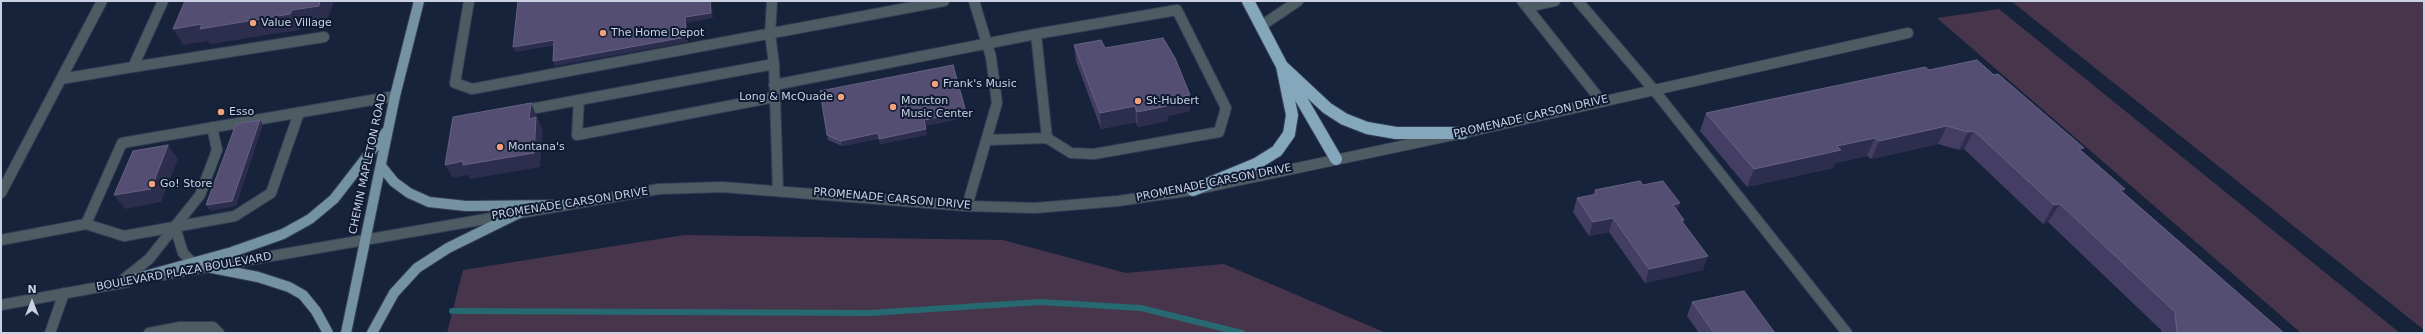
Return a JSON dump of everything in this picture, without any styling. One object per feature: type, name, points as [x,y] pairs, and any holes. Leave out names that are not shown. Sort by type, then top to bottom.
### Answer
[{"type":"highway","points":[[1248,1],[1282,66],[1336,159]]},
{"type":"highway","points":[[1282,66],[1327,108],[1344,119],[1366,128],[1396,133],[1463,133]]},
{"type":"highway","points":[[1193,190],[1256,164],[1277,151],[1289,134],[1292,115],[1282,66]]},
{"type":"main road","name":"CHEMIN MAPLETON ROAD","points":[[346,333],[395,96],[419,1]]},
{"type":"main road","points":[[119,283],[232,252],[283,234],[310,219],[334,199],[388,131]]},
{"type":"main road","points":[[381,166],[394,182],[409,193],[429,202],[466,206],[562,205]]},
{"type":"main road","points":[[372,333],[394,293],[417,268],[448,248],[521,212]]},
{"type":"main road","points":[[207,267],[258,276],[289,287],[303,295],[316,310],[328,333]]},
{"type":"street","points":[[1,193],[102,1]]},
{"type":"street","points":[[133,67],[163,1]]},
{"type":"street","points":[[469,1],[455,83],[472,89],[944,1]]},
{"type":"street","points":[[772,1],[770,34],[774,64],[778,190]]},
{"type":"street","points":[[967,206],[997,103],[987,44],[974,1]]},
{"type":"street","points":[[1261,26],[1298,1]]},
{"type":"street","points":[[1524,4],[1555,1]]},
{"type":"street","points":[[1578,1],[1654,90],[1847,333]]},
{"type":"street","points":[[1524,4],[1602,102]]},
{"type":"street","points":[[774,85],[1036,34],[1177,10],[1226,108],[1220,132],[1094,154],[1071,153],[1047,138],[987,140]]},
{"type":"street","name":"PROMENADE CARSON DRIVE","points":[[366,238],[659,189],[722,187],[778,190],[967,206],[1035,208],[1118,201],[1193,190],[1463,133],[1908,33]]},
{"type":"street","points":[[1036,34],[1047,138]]},
{"type":"street","points":[[61,78],[324,37]]},
{"type":"street","points":[[512,112],[774,64]]},
{"type":"street","points":[[86,224],[122,143],[395,96]]},
{"type":"street","points":[[579,100],[577,135],[774,97]]},
{"type":"street","points":[[1,240],[86,224],[124,236],[235,216],[271,193],[299,113]]},
{"type":"street","points":[[119,283],[149,259],[200,195],[217,150],[212,128]]},
{"type":"street","points":[[175,227],[183,253],[193,263]]},
{"type":"street","name":"BOULEVARD PLAZA BOULEVARD","points":[[1,305],[366,238]]},
{"type":"street","points":[[50,333],[64,293]]},
{"type":"street","points":[[149,333],[180,327],[214,327],[218,333]]},
{"type":"shaded area","points":[[2011,1],[2424,1],[2424,330]]},
{"type":"shaded area","points":[[1999,9],[2400,333],[2301,333],[1937,18]]},
{"type":"shaded area","points":[[684,235],[1003,240],[1126,273],[1224,264],[1386,333],[447,333],[463,270]]},
{"type":"building","points":[[185,1],[320,1],[319,6],[292,10],[290,14],[200,29],[202,24],[173,29]]},
{"type":"building","name":"The Home Depot","points":[[518,1],[710,1],[711,13],[685,17],[686,37],[553,61],[554,40],[513,47]]},
{"type":"building","name":"St-Hubert","points":[[1163,38],[1175,58],[1190,95],[1164,100],[1167,106],[1137,112],[1135,106],[1100,113],[1074,45],[1101,40],[1105,48]]},
{"type":"building","points":[[1977,60],[1994,75],[1998,74],[2084,148],[2079,149],[2125,189],[2120,190],[2284,333],[2177,333],[2175,312],[2060,204],[2054,205],[1974,131],[1968,132],[1947,126],[1879,141],[1875,138],[1837,146],[1841,150],[1754,169],[1706,113],[1925,67],[1929,70]]},
{"type":"building","name":"Moncton Music Center","points":[[953,65],[966,112],[924,120],[926,129],[879,139],[878,133],[841,141],[827,135],[820,91]]},
{"type":"building","name":"Montana's","points":[[531,103],[529,119],[536,117],[534,153],[463,165],[463,161],[445,165],[453,117]]},
{"type":"building","points":[[260,120],[232,201],[206,205],[236,124]]},
{"type":"building","points":[[168,145],[151,189],[114,195],[133,151]]},
{"type":"building","points":[[1640,181],[1643,185],[1663,181],[1680,203],[1673,205],[1684,220],[1681,220],[1708,256],[1649,269],[1613,218],[1593,222],[1577,198],[1597,194],[1595,190]]},
{"type":"building","points":[[1744,291],[1775,333],[1714,333],[1692,302]]},
{"type":"waterway","points":[[452,311],[871,313],[1040,302],[1141,308],[1242,333]]},
{"type":"place","name":"Value Village","points":[[253,23]]},
{"type":"place","name":"The Home Depot","points":[[603,33]]},
{"type":"place","name":"Frank's Music","points":[[935,84]]},
{"type":"place","name":"Long & McQuade","points":[[841,97]]},
{"type":"place","name":"St-Hubert","points":[[1138,101]]},
{"type":"place","name":"Moncton Music Center","points":[[893,107]]},
{"type":"place","name":"Esso","points":[[221,112]]},
{"type":"place","name":"Montana's","points":[[500,147]]},
{"type":"place","name":"Go! Store","points":[[152,184]]}]
